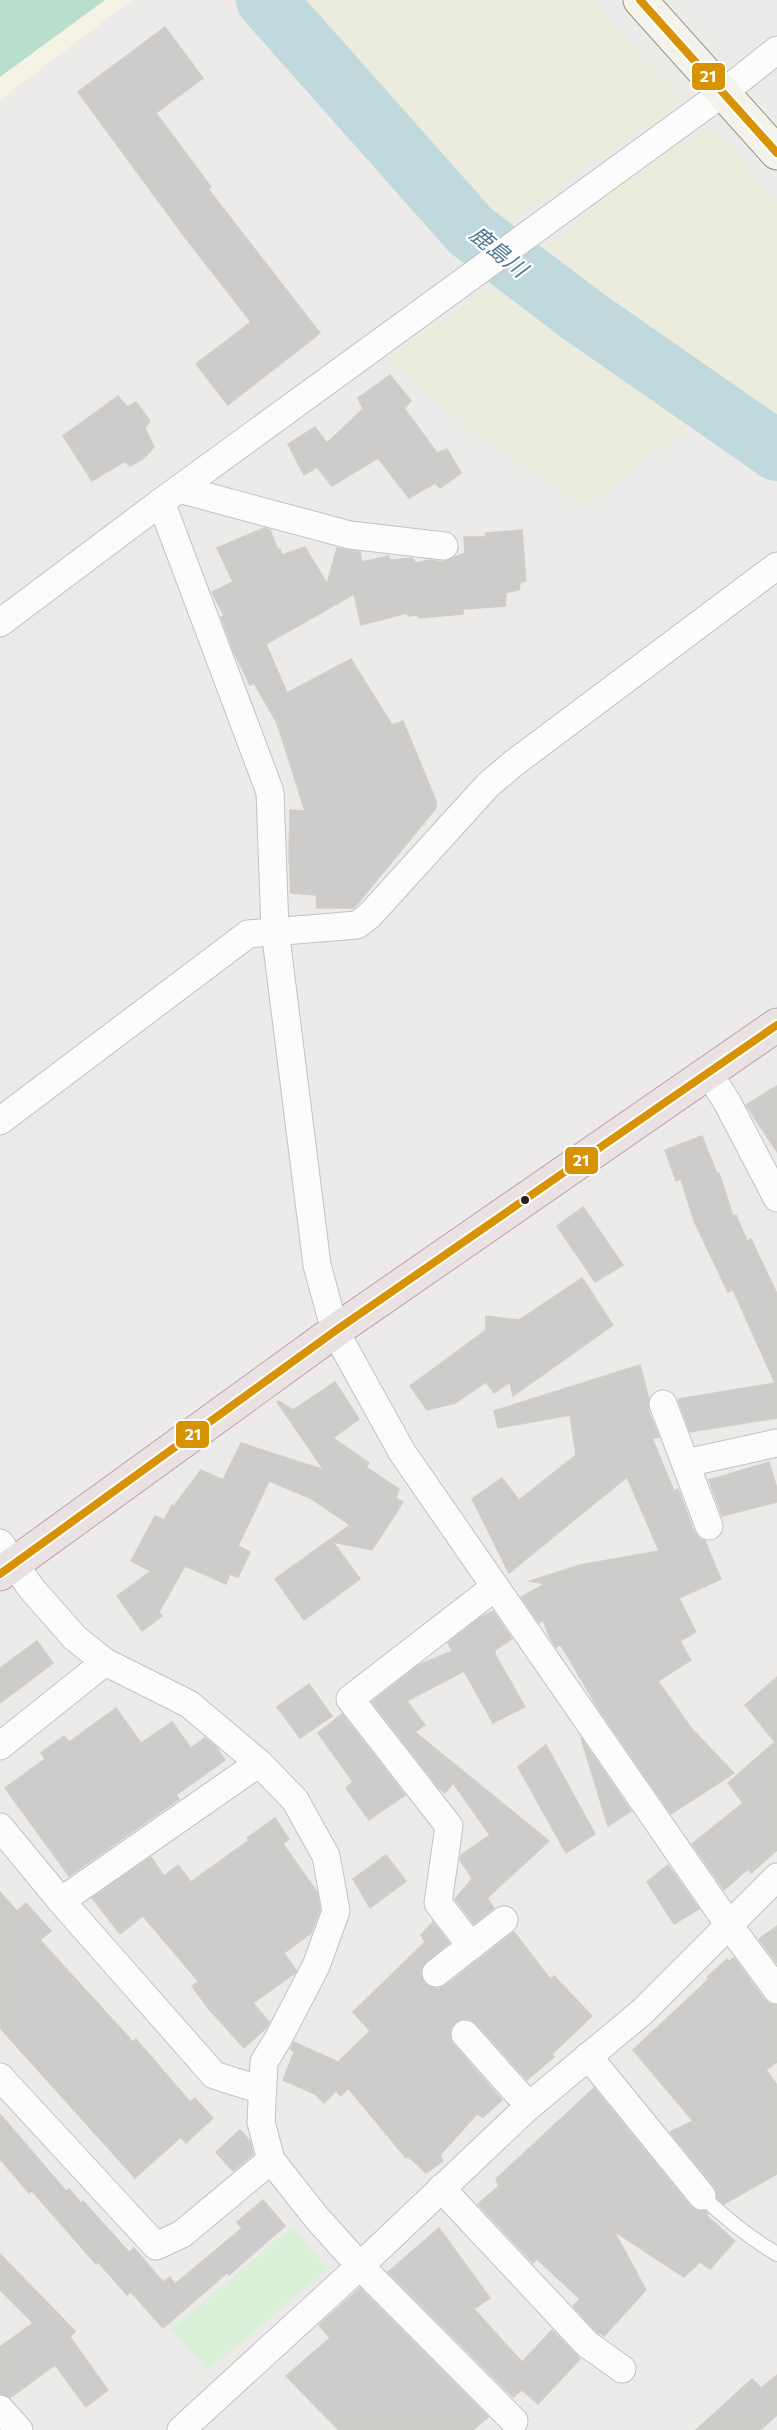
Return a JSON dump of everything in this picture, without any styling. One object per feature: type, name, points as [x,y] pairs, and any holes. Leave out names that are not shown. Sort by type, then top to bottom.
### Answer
[{"type":"highway","points":[[5,1560],[777,1025]]},
{"type":"street","points":[[640,0],[777,153]]},
{"type":"street","points":[[0,623],[170,496],[724,93],[777,50]]},
{"type":"street","points":[[170,496],[350,535],[444,546]]},
{"type":"street","points":[[170,496],[270,792],[275,930],[317,1265],[335,1331],[402,1452],[729,1925],[777,1989]]},
{"type":"street","points":[[0,1121],[248,934],[357,925],[496,777],[777,566]]},
{"type":"street","points":[[708,1072],[727,1102],[777,1198]]},
{"type":"street","points":[[663,1404],[709,1526]]},
{"type":"street","points":[[686,1463],[777,1443]]},
{"type":"street","points":[[5,1560],[75,1638],[105,1662],[189,1704],[259,1762],[295,1800],[326,1856],[336,1911],[316,1966],[264,2062],[261,2122],[271,2160],[316,2217],[360,2266],[514,2421]]},
{"type":"street","points":[[471,1946],[438,1903],[449,1826],[350,1699],[495,1587]]},
{"type":"street","points":[[0,1746],[105,1662]]},
{"type":"street","points":[[61,1900],[259,1762]]},
{"type":"street","points":[[0,1827],[214,2075],[261,2090]]},
{"type":"street","points":[[181,2430],[360,2266],[529,2106],[642,2012],[777,1877]]},
{"type":"street","points":[[436,1973],[504,1920]]},
{"type":"street","points":[[465,2034],[529,2106]]},
{"type":"street","points":[[588,2056],[702,2196]]},
{"type":"street","points":[[0,2077],[156,2246],[182,2234],[271,2160]]},
{"type":"street","points":[[441,2188],[587,2344],[622,2369]]},
{"type":"street","points":[[0,2409],[19,2430]]},
{"type":"lane","points":[[702,2196],[760,2244],[777,2254]]},
{"type":"shaded area","points":[[0,0],[132,0],[0,100]]},
{"type":"shaded area","points":[[289,0],[592,0],[682,101],[496,232]]},
{"type":"shaded area","points":[[698,125],[719,133],[777,199],[777,434],[664,359],[525,260]]},
{"type":"shaded area","points":[[492,287],[693,424],[585,508],[480,437],[384,359]]},
{"type":"green space","points":[[0,0],[105,0],[0,77]]},
{"type":"green space","points":[[292,2227],[328,2269],[207,2371],[171,2329]]},
{"type":"building","points":[[165,27],[203,78],[156,113],[211,187],[208,189],[320,333],[228,405],[196,364],[251,322],[184,236],[78,92]]},
{"type":"building","points":[[390,375],[411,401],[404,408],[437,453],[447,449],[461,473],[440,488],[435,483],[409,498],[378,458],[332,486],[317,467],[304,475],[288,444],[315,427],[327,443],[363,409],[358,398]]},
{"type":"building","points":[[118,396],[127,407],[136,402],[150,421],[145,428],[154,447],[143,459],[130,466],[125,461],[92,481],[63,436]]},
{"type":"building","points":[[264,528],[270,530],[282,555],[305,547],[327,584],[337,548],[360,552],[362,562],[389,556],[389,560],[412,558],[416,563],[429,560],[443,562],[465,553],[464,537],[485,537],[486,533],[522,530],[526,581],[520,583],[519,590],[506,593],[505,606],[463,609],[463,614],[419,618],[418,615],[408,616],[407,613],[361,625],[354,594],[266,644],[287,693],[351,659],[392,725],[403,721],[436,801],[436,808],[354,908],[317,908],[316,895],[291,893],[290,810],[305,811],[277,723],[254,683],[250,685],[234,652],[221,617],[224,616],[212,592],[233,582],[217,548]]},
{"type":"building","points":[[777,1086],[777,1152],[746,1105]]},
{"type":"building","points":[[702,1136],[717,1174],[719,1173],[733,1216],[736,1215],[747,1241],[751,1239],[777,1294],[777,1418],[690,1432],[678,1399],[775,1383],[733,1290],[728,1292],[694,1221],[681,1179],[676,1181],[665,1150]]},
{"type":"building","points":[[583,1207],[623,1265],[595,1282],[557,1226]]},
{"type":"building","points":[[582,1278],[613,1325],[513,1396],[510,1382],[494,1393],[486,1382],[455,1403],[427,1410],[410,1386],[486,1330],[486,1316],[519,1320]]},
{"type":"building","points":[[640,1365],[649,1399],[648,1410],[659,1437],[652,1438],[674,1491],[678,1489],[694,1532],[705,1541],[721,1579],[679,1598],[696,1632],[680,1641],[691,1660],[658,1681],[691,1728],[734,1773],[671,1814],[598,1708],[561,1645],[556,1647],[543,1620],[539,1623],[521,1597],[545,1584],[530,1581],[580,1565],[659,1551],[627,1477],[509,1573],[472,1499],[502,1478],[519,1500],[576,1455],[570,1415],[498,1428],[494,1411]]},
{"type":"building","points":[[335,1382],[359,1419],[333,1438],[369,1463],[366,1467],[399,1489],[396,1498],[403,1502],[372,1550],[333,1542],[360,1579],[304,1620],[275,1579],[350,1525],[310,1498],[269,1481],[238,1546],[250,1552],[238,1577],[230,1574],[226,1584],[185,1566],[159,1612],[162,1616],[142,1631],[117,1596],[151,1571],[131,1561],[155,1516],[164,1520],[172,1505],[174,1506],[201,1470],[223,1480],[241,1443],[324,1470],[277,1402],[293,1410]]},
{"type":"building","points":[[769,1462],[777,1489],[777,1502],[722,1516],[709,1480]]},
{"type":"building","points":[[493,1611],[512,1639],[495,1650],[495,1654],[525,1707],[493,1723],[464,1671],[407,1701],[425,1725],[415,1732],[549,1841],[487,1898],[494,1908],[474,1924],[455,1899],[472,1879],[481,1891],[460,1860],[461,1855],[490,1835],[453,1783],[445,1793],[439,1788],[372,1702],[419,1665],[452,1651],[448,1643],[481,1617]]},
{"type":"building","points":[[37,1641],[53,1663],[0,1703],[0,1668]]},
{"type":"building","points":[[777,1677],[777,1850],[751,1873],[748,1869],[724,1890],[692,1844],[743,1803],[728,1783],[775,1742],[745,1705]]},
{"type":"building","points":[[309,1684],[332,1716],[300,1738],[277,1707]]},
{"type":"building","points":[[116,1708],[141,1743],[172,1722],[191,1748],[205,1738],[216,1747],[225,1760],[176,1795],[179,1799],[69,1876],[5,1788],[45,1759],[41,1753],[64,1736],[69,1742]]},
{"type":"building","points":[[342,1714],[405,1795],[369,1820],[346,1788],[353,1782],[318,1733]]},
{"type":"building","points":[[581,1738],[631,1811],[608,1826]]},
{"type":"building","points":[[546,1745],[595,1834],[566,1853],[518,1767]]},
{"type":"building","points":[[275,1818],[289,1839],[283,1844],[317,1892],[320,1910],[311,1933],[284,1953],[296,1970],[295,1973],[253,2003],[269,2022],[266,2028],[244,2048],[208,2008],[192,1986],[199,1982],[143,1916],[120,1934],[92,1898],[151,1857],[164,1876],[178,1865],[191,1882]]},
{"type":"building","points":[[386,1855],[406,1881],[370,1908],[353,1879]]},
{"type":"building","points":[[668,1865],[699,1909],[674,1924],[647,1882]]},
{"type":"building","points":[[0,1892],[17,1911],[26,1903],[51,1931],[40,1940],[133,2042],[136,2039],[190,2102],[195,2098],[213,2118],[186,2143],[181,2137],[135,2178],[0,2028]]},
{"type":"building","points":[[433,1922],[449,1943],[422,1967],[421,1976],[424,1983],[430,1987],[438,1989],[446,1985],[514,1932],[551,1980],[554,1976],[592,2016],[552,2054],[554,2057],[527,2080],[476,2023],[469,2019],[462,2019],[454,2023],[450,2030],[453,2044],[502,2100],[483,2117],[477,2114],[440,2155],[443,2161],[426,2173],[408,2156],[406,2158],[348,2088],[341,2096],[336,2091],[324,2103],[315,2094],[283,2080],[294,2052],[291,2049],[294,2042],[338,2062],[370,2031],[353,2012],[425,1942],[421,1935]]},
{"type":"building","points":[[777,1926],[777,1963],[759,1939]]},
{"type":"building","points":[[734,1958],[764,1999],[770,2004],[777,2005],[777,2062],[766,2070],[777,2085],[777,2174],[724,2204],[717,2198],[714,2186],[670,2132],[693,2121],[633,2050],[709,1979],[707,1977],[727,1959],[729,1961]]},
{"type":"building","points":[[594,2088],[690,2206],[697,2211],[705,2211],[708,2214],[706,2215],[735,2241],[710,2269],[700,2262],[684,2277],[614,2231],[646,2290],[604,2336],[597,2332],[573,2306],[580,2299],[537,2259],[533,2263],[478,2204],[499,2186],[496,2179]]},
{"type":"building","points":[[0,2114],[66,2191],[69,2189],[81,2203],[83,2201],[129,2252],[134,2248],[163,2282],[170,2277],[175,2284],[242,2228],[237,2222],[263,2200],[285,2226],[163,2328],[131,2292],[127,2295],[98,2262],[96,2264],[32,2191],[29,2193],[0,2159]]},
{"type":"building","points":[[240,2130],[250,2141],[253,2154],[233,2171],[216,2152]]},
{"type":"building","points":[[439,2228],[490,2298],[474,2309],[522,2362],[552,2330],[580,2359],[538,2404],[522,2390],[513,2397],[388,2272]]},
{"type":"building","points":[[0,2254],[75,2331],[70,2337],[108,2390],[86,2407],[55,2365],[10,2398],[0,2394],[0,2347],[33,2323],[0,2290]]},
{"type":"building","points":[[360,2288],[488,2417],[473,2430],[339,2430],[286,2376],[330,2338],[319,2325]]},
{"type":"building","points":[[777,2375],[777,2415],[760,2430],[696,2430],[752,2379],[761,2388]]},
{"type":"waterway","name":"鹿島川","points":[[266,0],[471,231],[583,316],[777,451]]},
{"type":"transit line","name":"21","points":[[640,0],[777,153]]},
{"type":"transit line","name":"21","points":[[0,1574],[335,1331],[777,1025]]}]
